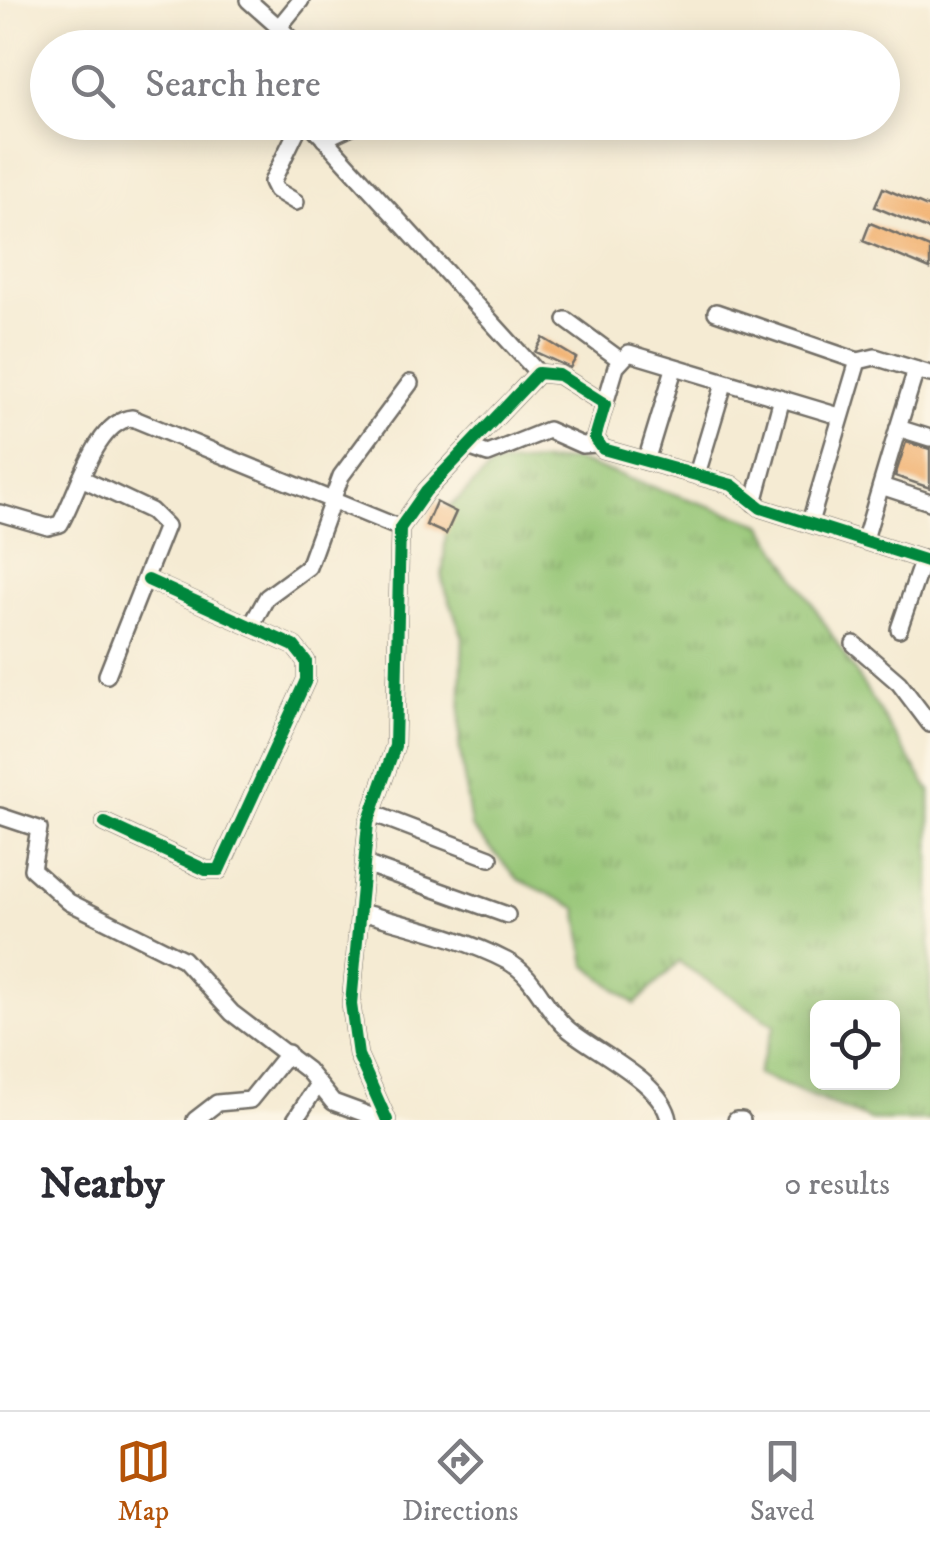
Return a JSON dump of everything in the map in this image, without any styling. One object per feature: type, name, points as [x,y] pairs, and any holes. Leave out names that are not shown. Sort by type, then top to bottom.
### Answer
[{"type":"street","points":[[248,0],[280,28],[302,0]]},
{"type":"street","points":[[295,140],[272,182],[276,190],[296,202]]},
{"type":"street","points":[[325,140],[538,373],[560,375],[605,404]]},
{"type":"street","points":[[716,312],[858,361],[875,357],[923,372],[898,428],[865,539]]},
{"type":"street","points":[[566,320],[620,359]]},
{"type":"street","points":[[597,444],[620,359],[634,353],[780,402],[839,416]]},
{"type":"street","points":[[810,522],[858,361]]},
{"type":"street","points":[[646,460],[674,369]]},
{"type":"street","points":[[384,1120],[365,1076],[353,1026],[352,990],[372,813],[395,746],[400,528],[468,447],[538,373]]},
{"type":"street","points":[[251,626],[267,597],[308,567],[341,476],[410,383]]},
{"type":"street","points":[[697,474],[724,384]]},
{"type":"street","points":[[754,502],[780,402]]},
{"type":"street","points":[[0,513],[56,526],[108,431],[120,420],[132,418],[400,528]]},
{"type":"street","points":[[898,428],[930,438]]},
{"type":"street","points":[[468,447],[488,454],[548,430],[582,444],[597,444],[738,487],[754,502],[927,561],[899,629]]},
{"type":"street","points":[[81,478],[164,521],[166,533],[107,675]]},
{"type":"street","points":[[881,486],[930,502]]},
{"type":"street","points":[[106,823],[206,870],[222,866],[306,680],[301,652],[148,580]]},
{"type":"street","points":[[854,644],[898,683],[930,724]]},
{"type":"street","points":[[372,813],[490,858]]},
{"type":"street","points":[[0,816],[39,830],[32,869],[46,884],[84,910],[177,955],[232,1013],[288,1053],[333,1102],[384,1120]]},
{"type":"street","points":[[365,864],[507,916]]},
{"type":"street","points":[[361,912],[486,951],[518,967],[566,1028],[647,1087],[666,1109],[669,1120]]},
{"type":"street","points":[[238,1120],[288,1053]]},
{"type":"street","points":[[295,1120],[318,1084]]},
{"type":"street","points":[[195,1120],[217,1103],[250,1100]]},
{"type":"green space","points":[[574,460],[762,524],[930,791],[930,1120],[871,1120],[757,1074],[775,1025],[679,962],[635,1004],[586,965],[577,908],[518,879],[471,827],[459,744],[463,637],[442,580],[448,509],[493,465]]},
{"type":"building","points":[[883,188],[930,208],[930,230],[875,207]]},
{"type":"building","points":[[870,223],[930,248],[930,269],[863,241]]},
{"type":"building","points":[[543,338],[576,358],[570,368],[535,352]]},
{"type":"building","points":[[906,442],[930,449],[930,488],[895,476]]},
{"type":"building","points":[[436,502],[456,512],[446,534],[426,525]]},
{"type":"cycle path","points":[[387,1120],[358,1055],[351,1004],[368,823],[395,746],[400,528],[426,491],[538,373],[559,375],[605,404],[595,438],[603,449],[732,485],[761,508],[930,562]]},
{"type":"cycle path","points":[[105,823],[206,870],[219,870],[306,680],[306,661],[294,646],[148,580]]}]
